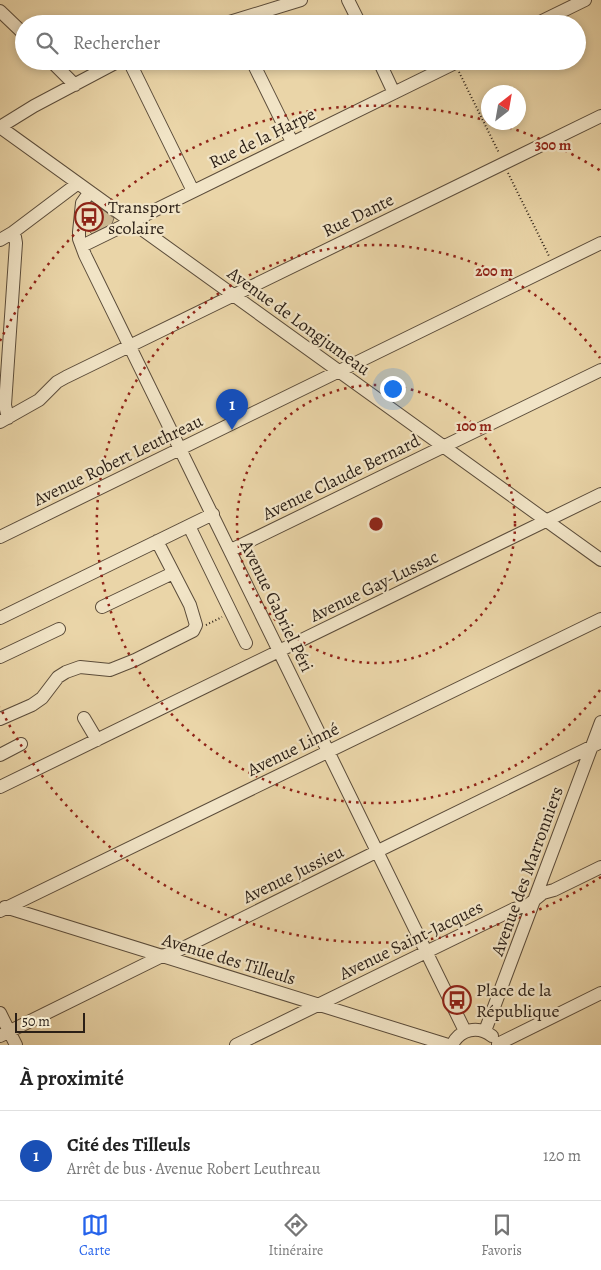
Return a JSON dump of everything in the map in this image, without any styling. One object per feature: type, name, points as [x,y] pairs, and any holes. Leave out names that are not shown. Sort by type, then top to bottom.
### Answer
[{"type":"street","points":[[255,15],[301,0]]},
{"type":"street","points":[[348,0],[356,15]]},
{"type":"street","points":[[554,15],[584,0]]},
{"type":"street","points":[[0,11],[15,25]]},
{"type":"street","points":[[60,70],[75,84]]},
{"type":"street","points":[[0,127],[34,106],[101,70]]},
{"type":"street","points":[[133,70],[193,191]]},
{"type":"street","points":[[256,70],[292,142]]},
{"type":"street","points":[[383,70],[394,92]]},
{"type":"street","name":"Rue de la Harpe","points":[[82,246],[440,70]]},
{"type":"street","name":"Rue Dante","points":[[4,420],[39,400],[57,382],[66,377],[601,116]]},
{"type":"street","name":"Avenue de Longjumeau","points":[[0,127],[601,560]]},
{"type":"street","points":[[0,240],[77,184]]},
{"type":"street","name":"Avenue Gabriel Péri","points":[[89,192],[82,203],[79,232],[82,246],[465,1031]]},
{"type":"street","points":[[4,420],[16,243],[12,233]]},
{"type":"street","name":"Avenue Robert Leuthreau","points":[[0,537],[601,243]]},
{"type":"street","name":"Avenue Claude Bernard","points":[[231,550],[601,370]]},
{"type":"street","name":"Avenue Gay-Lussac","points":[[0,787],[601,494]]},
{"type":"street","points":[[0,618],[213,514]]},
{"type":"street","points":[[189,526],[246,643]]},
{"type":"street","points":[[0,719],[32,705],[42,698],[58,678],[66,672],[80,667],[110,670],[135,660],[193,631],[196,625],[190,606],[157,541]]},
{"type":"street","points":[[102,606],[173,573]]},
{"type":"street","name":"Avenue Linné","points":[[2,908],[601,618]]},
{"type":"street","points":[[0,657],[59,629]]},
{"type":"street","points":[[84,718],[97,740]]},
{"type":"street","name":"Avenue des Marronniers","points":[[485,1032],[596,744],[601,722]]},
{"type":"street","points":[[0,755],[22,744]]},
{"type":"street","name":"Avenue Jussieu","points":[[5,1034],[596,744]]},
{"type":"street","name":"Avenue Saint-Jacques","points":[[236,1045],[514,909],[528,905],[542,893],[554,890],[601,867]]},
{"type":"street","name":"Avenue des Tilleuls","points":[[2,908],[448,1045]]},
{"type":"street","points":[[452,1045],[459,1035],[465,1031],[478,1029],[494,1037],[498,1044],[601,994]]},
{"type":"street","points":[[0,1013],[5,1034],[16,1045]]},
{"type":"path","points":[[193,631],[231,613]]},
{"type":"shaded area","points":[[98,206],[114,218],[112,224],[92,234],[89,231],[91,208]]},
{"type":"place","name":"Transport scolaire","points":[[89,217]]},
{"type":"place","name":"Cité des Tilleuls","points":[[232,430]]},
{"type":"place","name":"Place de la République","points":[[457,1000]]}]
